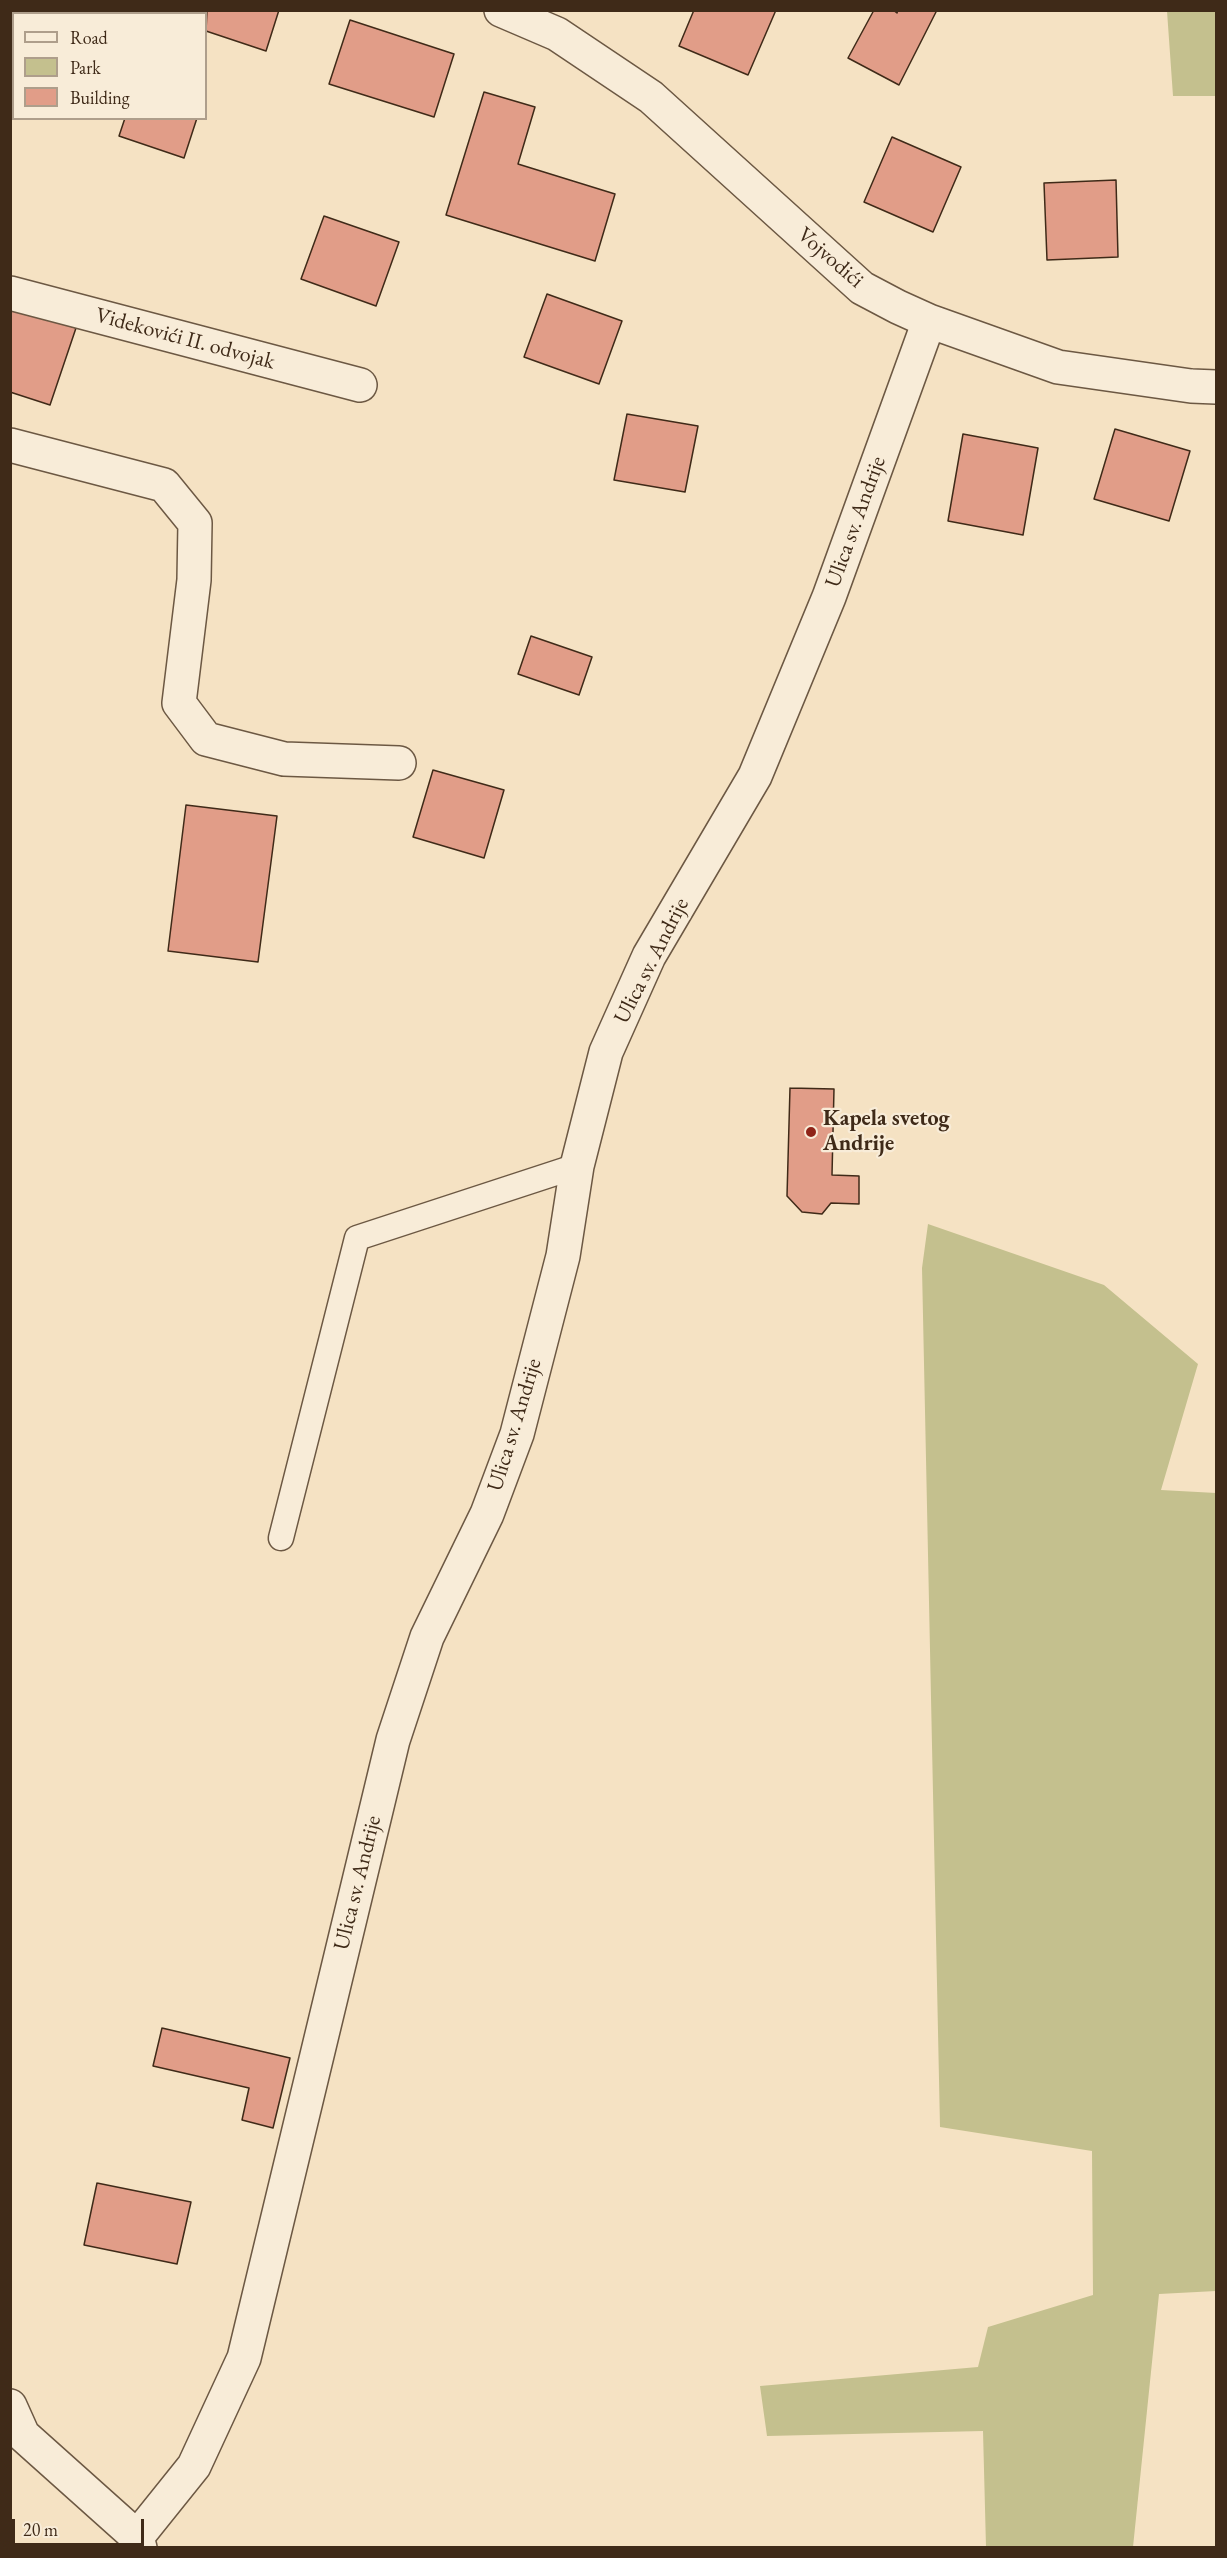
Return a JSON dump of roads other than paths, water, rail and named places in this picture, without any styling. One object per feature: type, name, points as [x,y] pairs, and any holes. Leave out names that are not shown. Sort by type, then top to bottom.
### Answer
[{"type":"street","name":"Vojvodići","points":[[501,10],[557,33],[651,97],[862,288],[928,321],[1058,367],[1191,386],[1216,387]]},
{"type":"street","name":"Videkovići II. odvojak","points":[[10,293],[360,385]]},
{"type":"street","name":"Ulica sv. Andrije","points":[[138,2542],[194,2466],[244,2358],[393,1740],[427,1638],[487,1514],[517,1434],[563,1256],[577,1166],[606,1052],[649,956],[755,777],[829,597],[928,321]]},
{"type":"street","points":[[10,445],[164,485],[195,523],[194,580],[179,703],[206,739],[284,759],[399,763]]},
{"type":"street","points":[[10,2406],[17,2434],[138,2542]]},
{"type":"lane","points":[[281,1538],[357,1238],[577,1166]]},
{"type":"place","name":"Kapela svetog Andrije","points":[[811,1132]]}]
